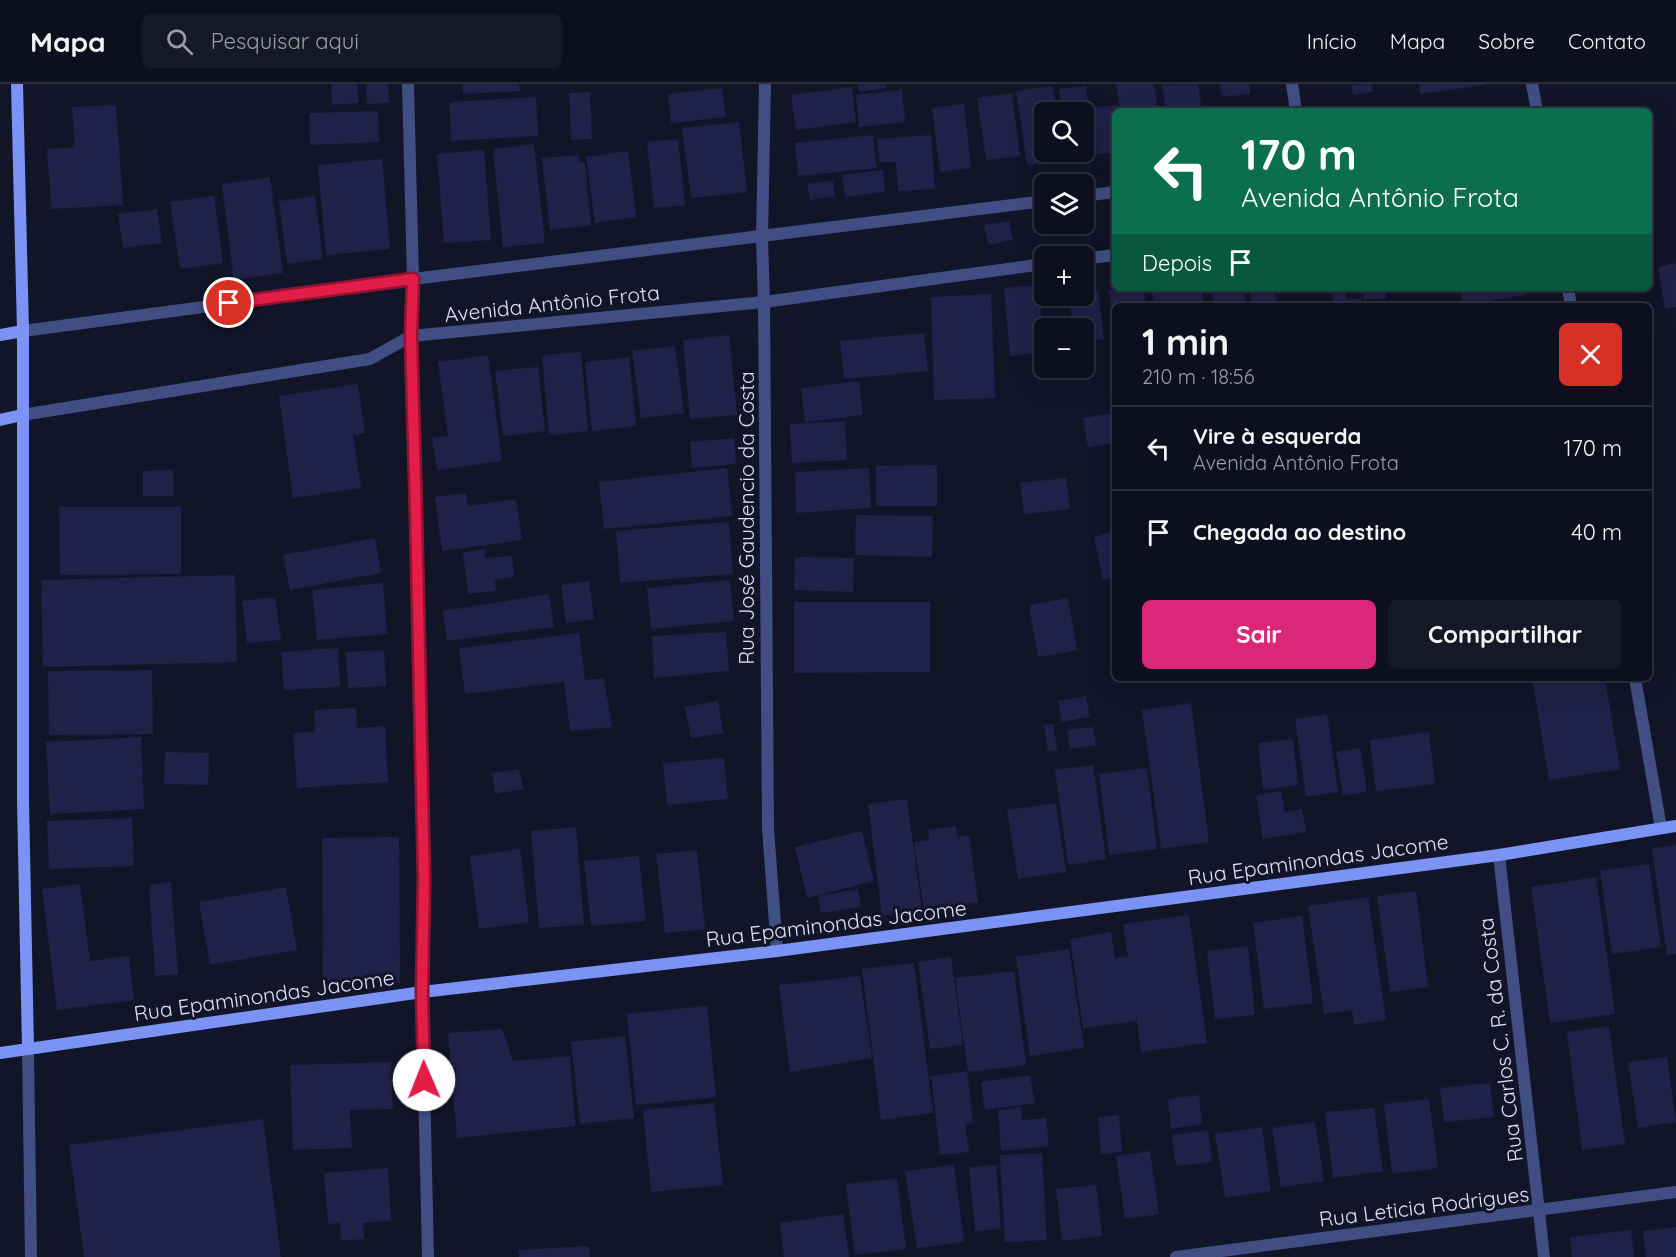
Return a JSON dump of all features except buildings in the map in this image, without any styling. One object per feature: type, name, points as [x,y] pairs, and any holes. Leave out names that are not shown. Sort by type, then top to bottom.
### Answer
[{"type":"main road","points":[[17,84],[23,331],[23,789],[28,1049]]},
{"type":"main road","name":"Avenida Antônio Frota","points":[[0,334],[23,331]]},
{"type":"main road","name":"Avenida Antônio Frota","points":[[0,420],[22,415]]},
{"type":"main road","name":"Rua Epaminondas Jacome","points":[[0,1053],[422,992],[777,951],[1499,855],[1676,826]]},
{"type":"street","points":[[408,84],[413,279],[411,336],[424,879],[422,992],[428,1257]]},
{"type":"street","name":"Rua José Gaudencio da Costa","points":[[765,84],[762,237],[768,828],[777,951]]},
{"type":"street","points":[[1292,84],[1296,108]]},
{"type":"street","points":[[1532,84],[1536,108]]},
{"type":"street","points":[[1094,195],[1112,192]]},
{"type":"street","name":"Avenida Antônio Frota","points":[[23,331],[413,279],[1034,202]]},
{"type":"street","points":[[1094,258],[1112,255]]},
{"type":"street","name":"Avenida Antônio Frota","points":[[22,415],[370,359],[411,336],[764,302],[1034,265]]},
{"type":"street","points":[[1636,681],[1661,828]]},
{"type":"street","name":"Rua Carlos C. R. da Costa","points":[[1499,855],[1544,1257]]},
{"type":"street","points":[[28,1049],[31,1257]]},
{"type":"street","name":"Rua Leticia Rodrigues","points":[[1176,1257],[1676,1192]]},
{"type":"route","points":[[229,303],[413,279],[411,336],[424,879],[422,992],[424,1080]]}]
